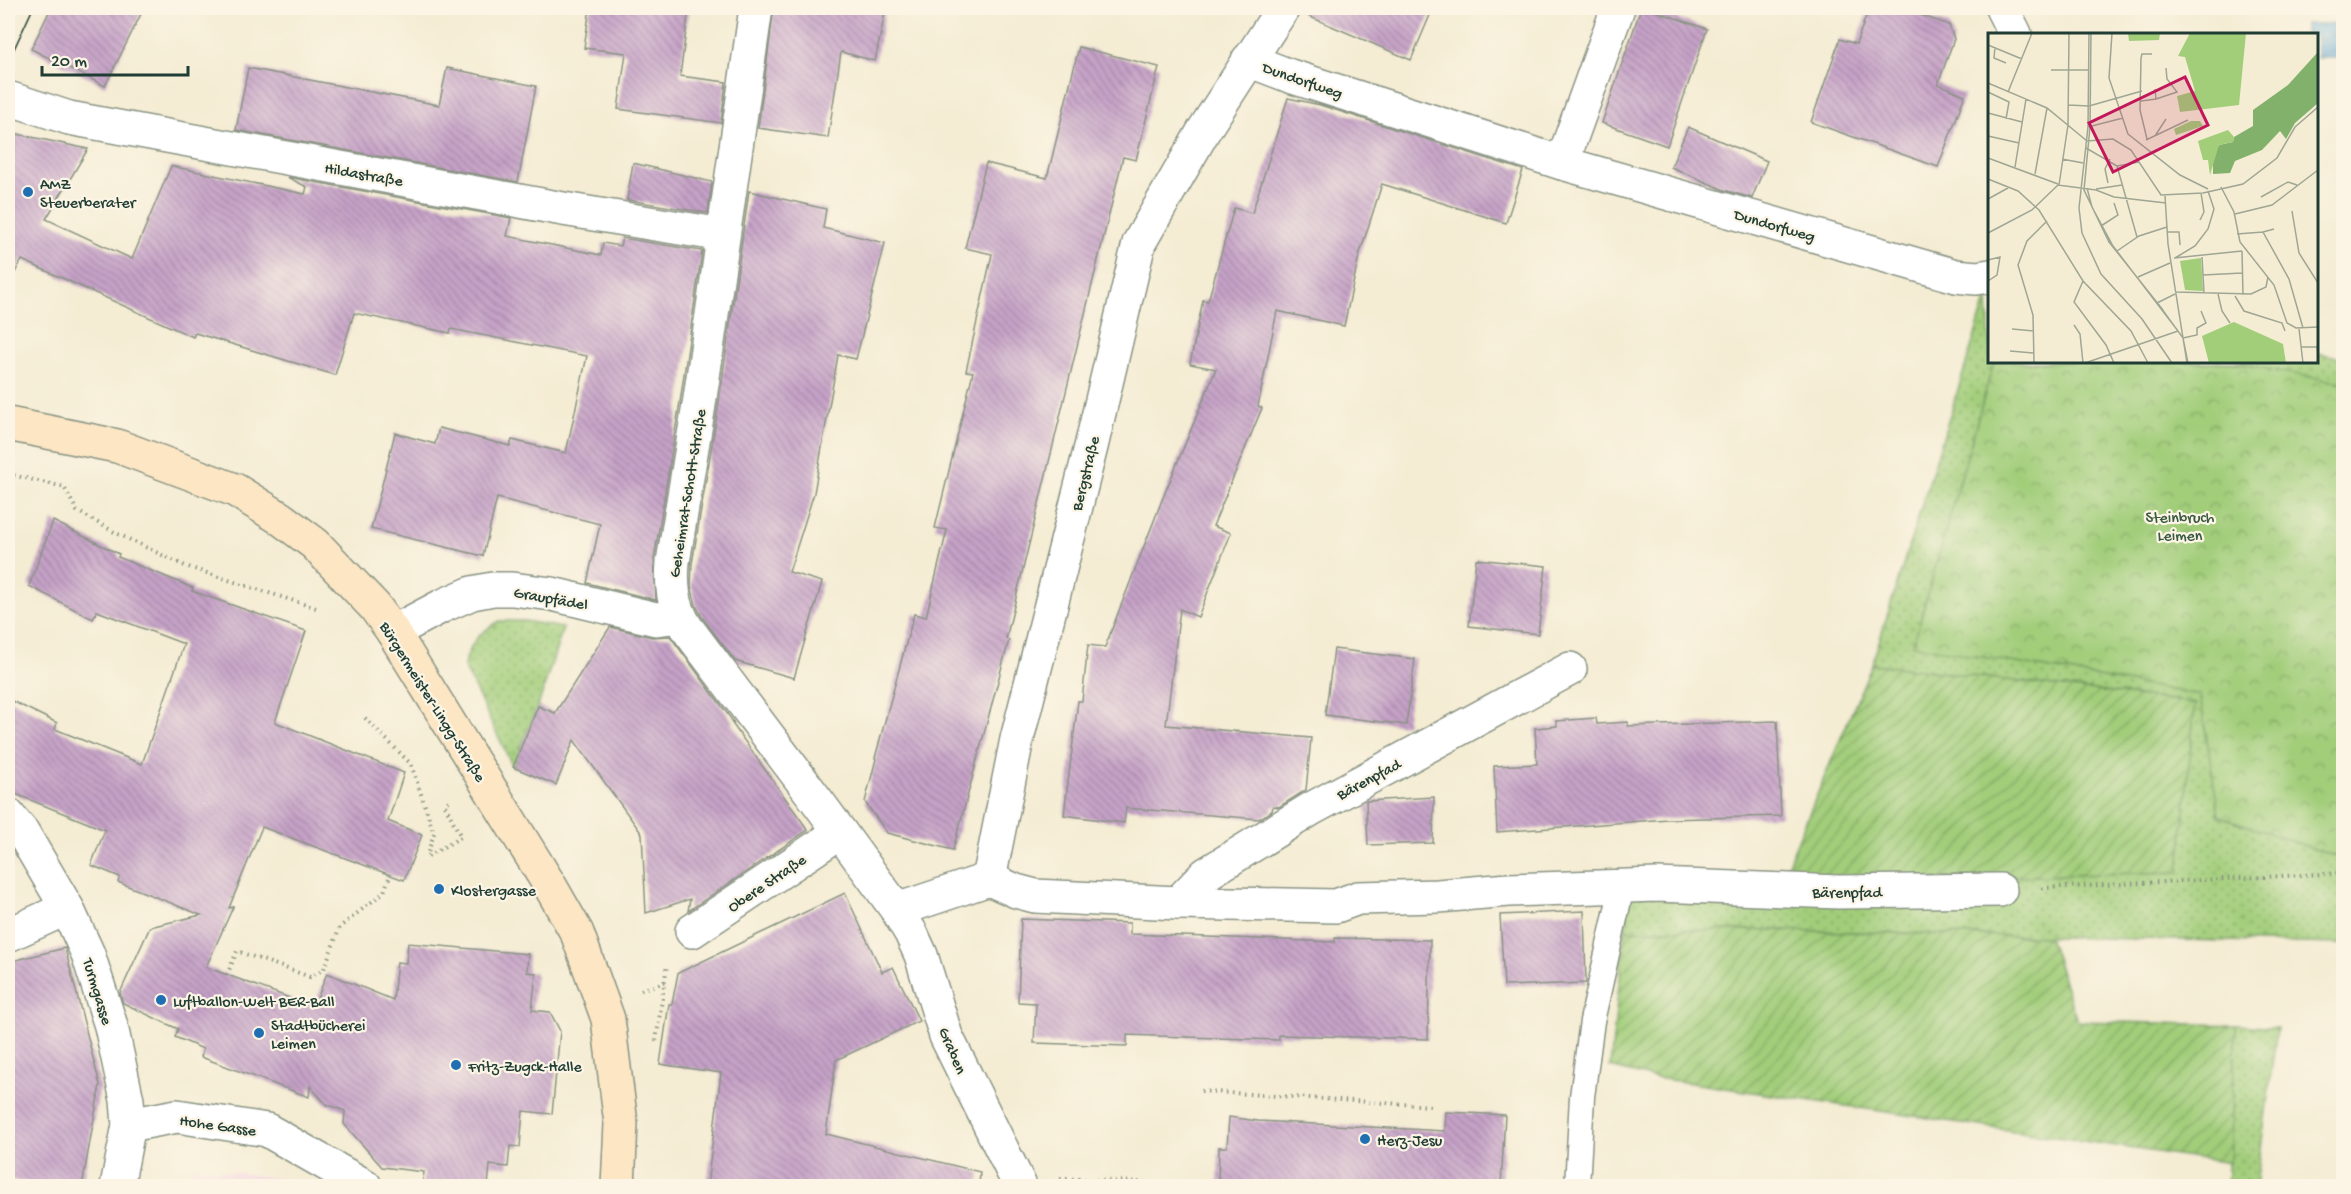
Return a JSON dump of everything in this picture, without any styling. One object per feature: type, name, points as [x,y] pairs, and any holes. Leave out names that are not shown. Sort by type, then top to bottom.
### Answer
[{"type":"street","name":"Geheimrat-Schott-Straße","points":[[756,8],[699,405],[673,562],[672,583],[680,616],[897,910]]},
{"type":"street","name":"Bergstraße","points":[[989,879],[1017,739],[1091,447],[1139,243],[1176,176],[1283,8]]},
{"type":"street","points":[[1562,164],[1618,8]]},
{"type":"street","points":[[2002,8],[2014,33]]},
{"type":"street","name":"Dundorfweg","points":[[1248,60],[1290,76],[1562,164],[1956,276],[1976,278],[1988,276]]},
{"type":"street","name":"Hildastraße","points":[[8,98],[80,120],[552,207],[723,235]]},
{"type":"street","name":"Bürgermeister-Lingg-Straße","points":[[8,424],[117,446],[235,490],[280,518],[315,544],[368,600],[393,632],[577,933],[608,1019],[621,1124],[618,1186]]},
{"type":"street","name":"Graupfädel","points":[[393,632],[472,593],[493,589],[552,594],[656,619],[680,616]]},
{"type":"street","name":"Bärenpfad","points":[[1178,903],[1206,874],[1311,808],[1570,669]]},
{"type":"street","name":"Turmgasse","points":[[8,815],[23,833],[67,908],[88,954],[111,1026],[127,1100],[129,1125],[117,1186]]},
{"type":"street","name":"Obere Straße","points":[[692,931],[840,832]]},
{"type":"street","points":[[897,910],[989,879]]},
{"type":"street","name":"Bärenpfad","points":[[989,879],[1016,891],[1035,896],[1178,903],[1336,906],[1358,898],[1658,885],[1839,892],[2000,890]]},
{"type":"street","points":[[8,935],[67,908]]},
{"type":"street","name":"Graben","points":[[897,910],[921,955],[946,1036],[1020,1186]]},
{"type":"street","name":"Hohe Gasse","points":[[129,1125],[177,1116],[267,1130],[365,1186]]},
{"type":"lane","points":[[1577,1186],[1582,1097],[1592,1021],[1622,887]]},
{"type":"path","points":[[8,474],[64,487],[77,511],[184,566],[320,609]]},
{"type":"path","points":[[365,718],[411,764],[434,834],[427,856],[461,837],[448,815]]},
{"type":"path","points":[[2000,890],[2343,873]]},
{"type":"path","points":[[227,975],[237,951],[310,977],[324,969],[340,927],[384,892],[390,875]]},
{"type":"path","points":[[1201,1091],[1432,1106]]},
{"type":"path","points":[[1055,1177],[1214,1186]]},
{"type":"shaded area","points":[[192,1166],[299,1182],[298,1186],[189,1186]]},
{"type":"green space","points":[[1988,294],[1988,363],[2318,363],[2318,353],[2343,358],[2343,944],[1769,930],[1625,930],[1630,894],[1780,883],[2195,703],[1872,664]]},
{"type":"green space","name":"Steinbruch Leimen","points":[[1994,363],[2235,363],[2343,383],[2343,859],[2219,816],[2200,695],[1913,645]]},
{"type":"green space","points":[[499,621],[525,621],[563,628],[538,706],[513,767],[464,666],[476,639]]},
{"type":"green space","points":[[1872,664],[2195,703],[2179,872],[1780,883]]},
{"type":"green space","points":[[1625,930],[1769,930],[2049,937],[2077,1021],[2236,1025],[2230,1163],[1651,1077],[1610,1067]]},
{"type":"green space","points":[[2236,1025],[2277,1028],[2256,1186],[2227,1186]]},
{"type":"water","points":[[2305,24],[2343,24],[2343,58],[2318,58],[2318,33],[2305,33]]},
{"type":"building","points":[[51,8],[144,8],[105,86],[31,49]]},
{"type":"building","points":[[590,8],[689,8],[680,76],[726,82],[721,123],[618,109],[626,53],[584,48]]},
{"type":"building","points":[[774,8],[886,8],[875,61],[841,52],[828,138],[758,128]]},
{"type":"building","points":[[1301,8],[1433,8],[1411,60],[1301,13]]},
{"type":"building","points":[[1641,8],[1647,8],[1707,29],[1667,146],[1602,123]]},
{"type":"building","points":[[1869,8],[1901,8],[1949,25],[1954,39],[1938,84],[1965,95],[1938,167],[1811,122],[1840,39],[1856,44]]},
{"type":"building","points":[[1079,47],[1159,67],[1136,160],[1123,157],[1006,639],[1009,640],[953,850],[887,833],[865,802],[914,614],[926,617],[947,530],[935,528],[973,372],[966,371],[992,254],[965,248],[986,163],[1047,178]]},
{"type":"building","points":[[248,68],[439,105],[447,68],[536,86],[518,182],[236,130]]},
{"type":"building","points":[[1288,98],[1320,105],[1523,170],[1506,223],[1382,184],[1359,256],[1344,326],[1277,311],[1258,406],[1262,408],[1213,526],[1231,533],[1198,617],[1180,609],[1166,725],[1311,738],[1306,790],[1279,807],[1273,806],[1272,811],[1259,819],[1126,808],[1124,823],[1064,815],[1078,701],[1082,701],[1088,645],[1105,647],[1216,369],[1190,364],[1203,300],[1208,301],[1234,208],[1252,213]]},
{"type":"building","points":[[1688,127],[1767,161],[1752,198],[1724,190],[1671,167]]},
{"type":"building","points":[[8,132],[88,149],[46,219],[132,259],[171,166],[305,194],[307,187],[287,177],[511,218],[507,236],[601,255],[603,243],[620,246],[622,238],[702,251],[654,559],[656,600],[587,583],[600,524],[497,498],[483,556],[371,529],[395,433],[435,444],[439,428],[510,446],[512,440],[566,453],[587,356],[451,329],[450,333],[354,313],[335,375],[195,333],[193,337],[22,260],[8,285]]},
{"type":"building","points":[[633,163],[712,182],[708,213],[627,200]]},
{"type":"building","points":[[749,191],[826,209],[823,228],[885,243],[856,359],[838,355],[814,493],[789,572],[822,582],[794,678],[735,661],[702,617],[691,586],[692,564],[718,408]]},
{"type":"building","points":[[53,521],[119,554],[118,557],[193,588],[192,591],[306,631],[275,722],[404,773],[388,821],[422,835],[404,880],[262,827],[229,908],[233,907],[206,967],[314,1007],[327,973],[393,1000],[397,962],[406,963],[408,943],[528,954],[527,972],[536,973],[532,1010],[550,1012],[560,1031],[552,1114],[523,1111],[520,1147],[510,1146],[508,1167],[490,1165],[488,1186],[422,1186],[424,1172],[382,1167],[344,1124],[345,1111],[326,1104],[310,1086],[309,1097],[201,1057],[203,1049],[175,1037],[178,1029],[123,1003],[120,993],[150,927],[201,915],[118,882],[120,877],[91,865],[105,830],[8,791],[8,699],[57,723],[55,729],[142,764],[184,644],[97,611],[93,619],[29,586]]},
{"type":"building","points":[[1476,559],[1546,566],[1538,634],[1469,626]]},
{"type":"building","points":[[610,627],[652,637],[670,636],[808,830],[688,911],[690,899],[646,913],[642,834],[574,740],[556,785],[513,767],[538,706],[555,713]]},
{"type":"building","points":[[1334,649],[1415,659],[1406,725],[1325,715]]},
{"type":"building","points":[[1596,718],[1597,724],[1628,722],[1628,726],[1777,721],[1781,816],[1668,819],[1497,832],[1494,766],[1537,764],[1535,728],[1557,726],[1556,721]]},
{"type":"building","points":[[1434,797],[1433,843],[1368,845],[1366,801]]},
{"type":"building","points":[[845,893],[882,972],[893,967],[919,1021],[836,1060],[826,1134],[980,1172],[979,1186],[707,1186],[721,1073],[660,1064],[669,1004],[672,1004],[678,973]]},
{"type":"building","points":[[1584,911],[1586,983],[1504,986],[1500,915]]},
{"type":"building","points":[[1021,919],[1130,923],[1130,934],[1335,942],[1335,938],[1430,940],[1428,1039],[1279,1035],[1279,1040],[1127,1035],[1127,1046],[1034,1043],[1036,1003],[1018,1002]]},
{"type":"building","points":[[65,948],[100,1085],[82,1186],[50,1186],[8,1180],[8,962]]},
{"type":"building","name":"Herz-Jesu","points":[[1446,1112],[1505,1115],[1501,1186],[1218,1186],[1219,1147],[1227,1147],[1229,1117],[1258,1121],[1445,1131]]},
{"type":"tram line","points":[[8,62],[33,8]]},
{"type":"place","name":"AMZ Steuerberater","points":[[28,192]]},
{"type":"place","name":"Klostergasse","points":[[439,889]]},
{"type":"place","name":"Luftballon-Welt BER-Ball","points":[[161,1000]]},
{"type":"place","name":"Stadtbücherei Leimen","points":[[259,1033]]},
{"type":"place","name":"Fritz-Zugck-Halle","points":[[456,1065]]},
{"type":"place","name":"Herz-Jesu","points":[[1365,1139]]}]
